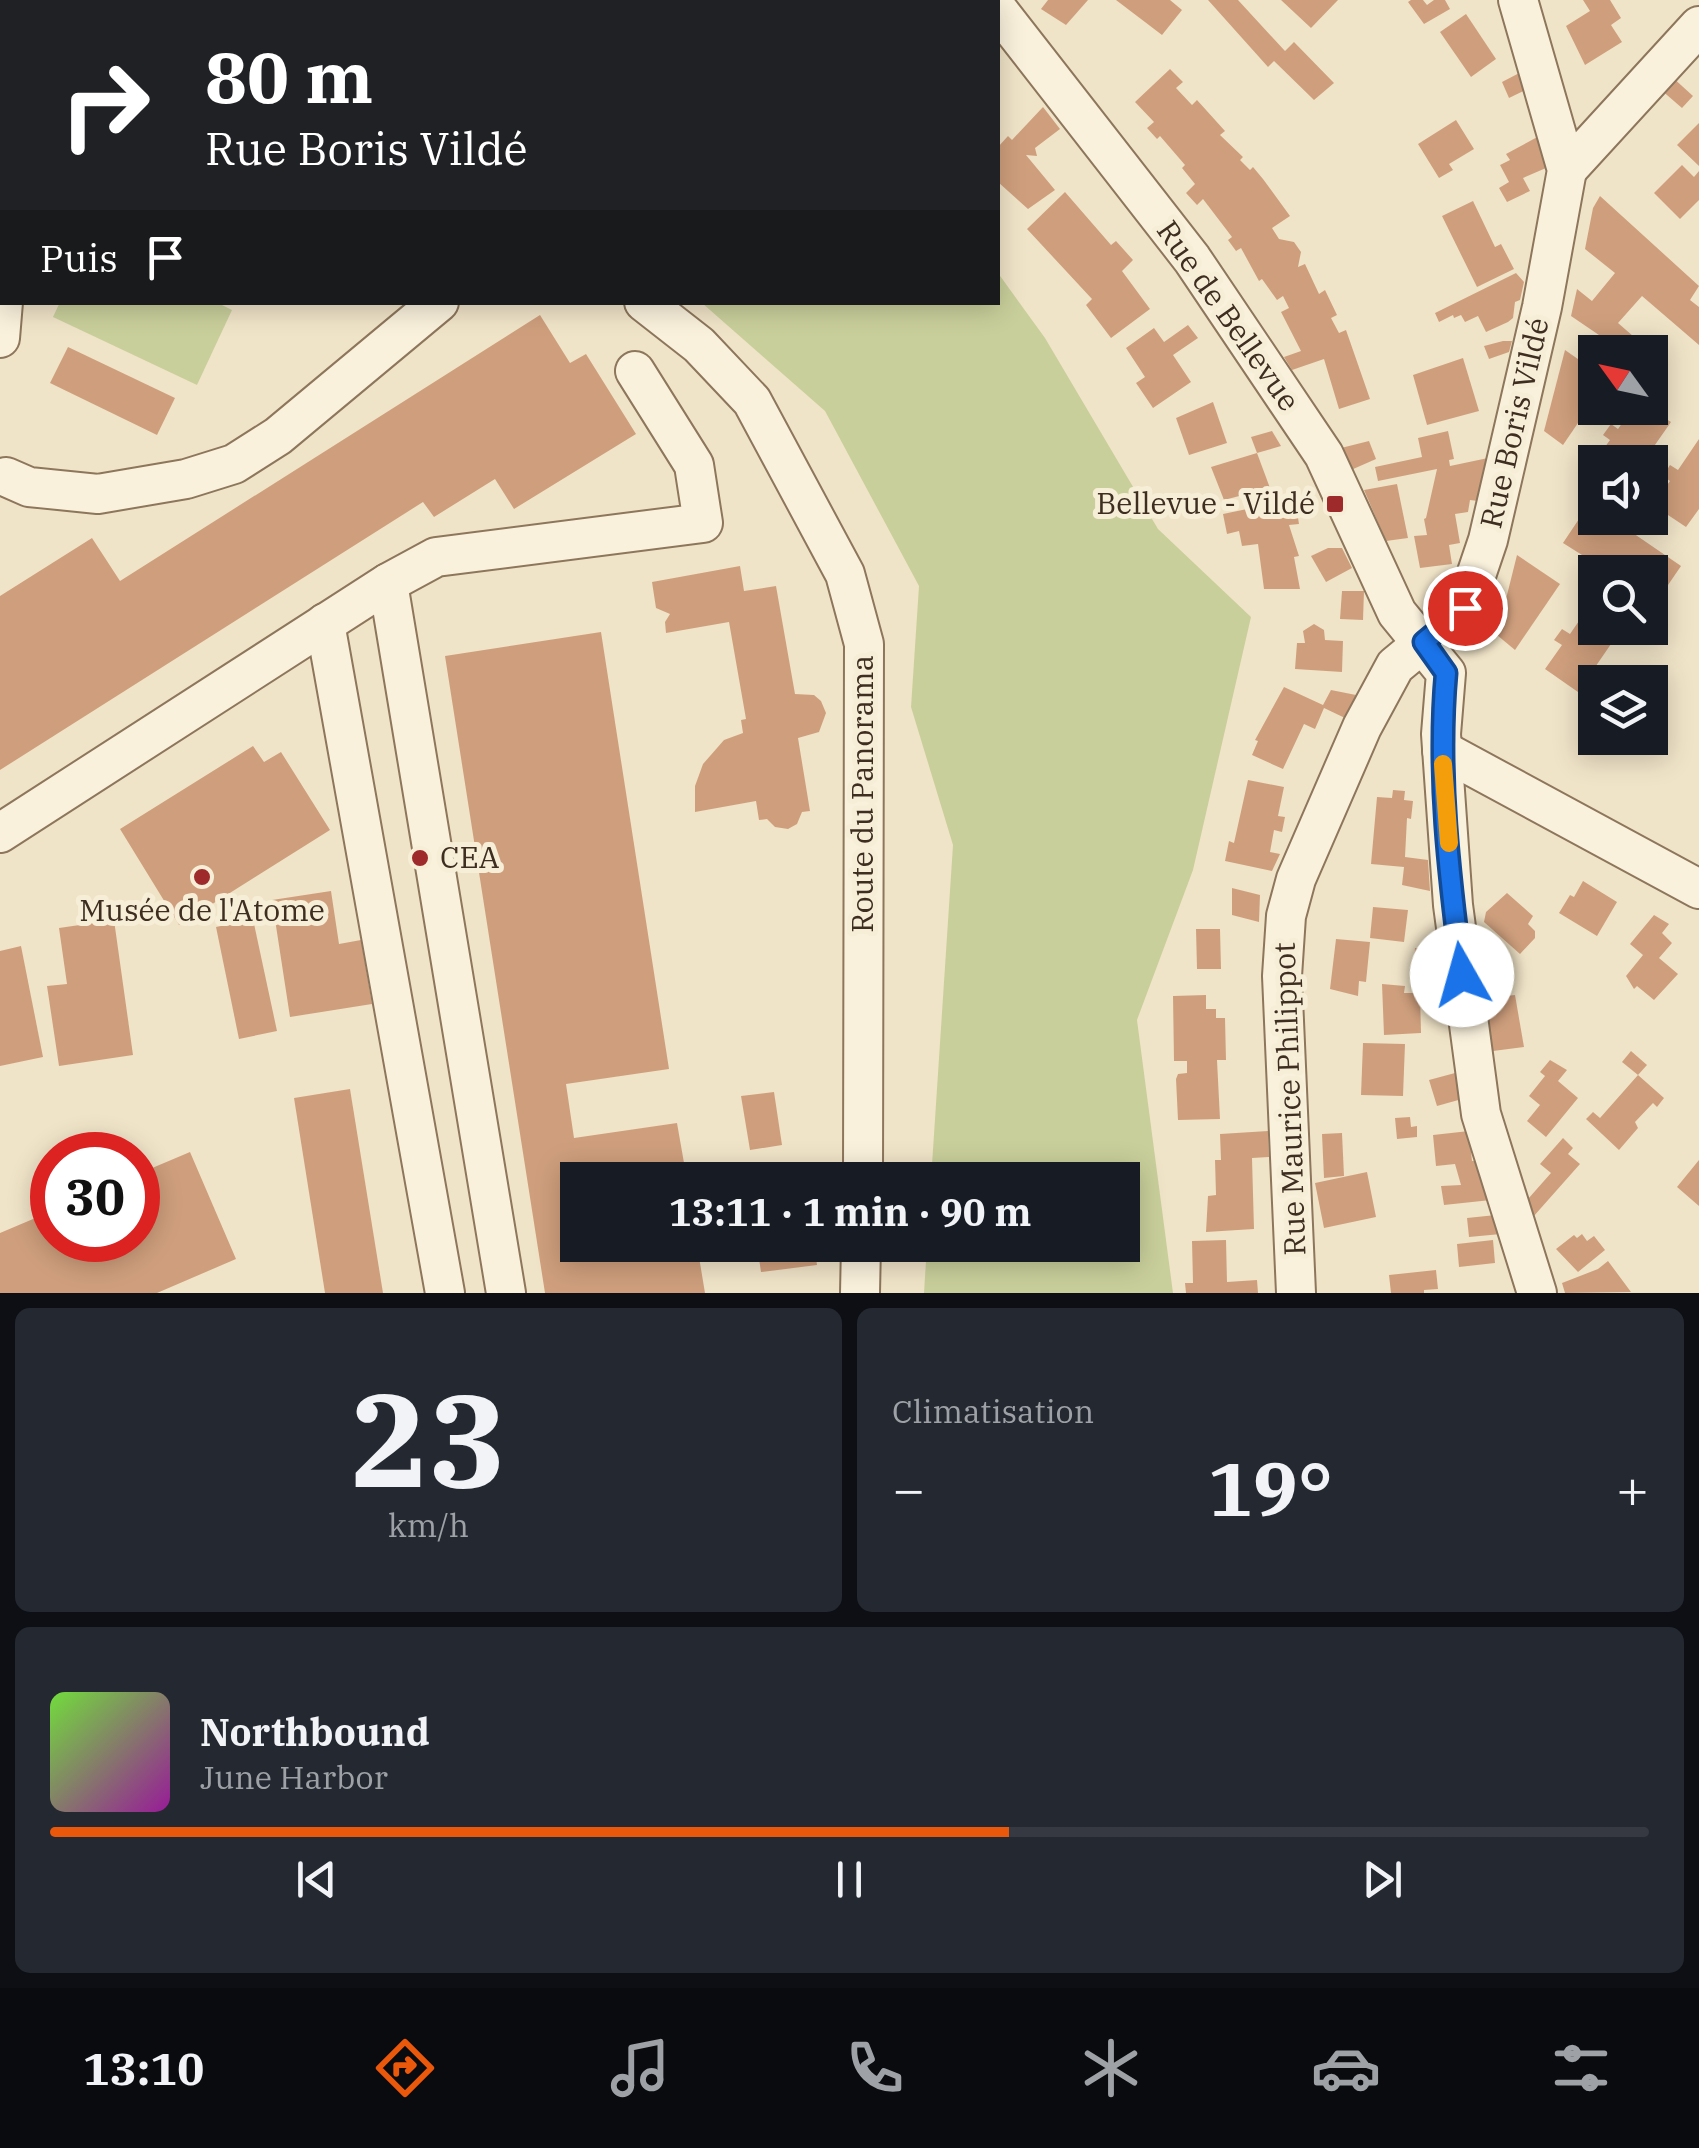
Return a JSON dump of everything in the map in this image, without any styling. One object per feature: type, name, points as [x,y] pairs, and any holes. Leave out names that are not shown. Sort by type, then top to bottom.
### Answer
[{"type":"street","name":"Rue Boris Vildé","points":[[1424,642],[1465,608],[1488,540],[1542,307],[1567,170],[1518,0]]},
{"type":"street","name":"Rue de Bellevue","points":[[1000,13],[1214,291],[1324,455],[1397,613],[1424,642]]},
{"type":"street","points":[[1567,170],[1699,26]]},
{"type":"street","points":[[0,338],[3,305]]},
{"type":"street","points":[[2,471],[29,487],[98,494],[186,479],[234,464],[278,436],[435,305]]},
{"type":"street","name":"Route du Panorama","points":[[648,305],[698,345],[752,402],[845,574],[864,644],[862,1162]]},
{"type":"street","points":[[0,833],[388,582],[436,557],[703,523],[694,465],[635,371]]},
{"type":"street","points":[[388,582],[506,1293]]},
{"type":"street","points":[[324,623],[445,1293]]},
{"type":"street","points":[[1424,642],[1446,673],[1442,750],[1453,905],[1480,1114],[1538,1293]]},
{"type":"street","name":"Rue Maurice Philippot","points":[[1296,1293],[1282,976],[1286,916],[1296,879],[1366,717],[1395,666],[1424,642]]},
{"type":"street","points":[[1442,750],[1699,889]]},
{"type":"street","points":[[860,1293],[861,1262]]},
{"type":"green space","points":[[1000,276],[1045,338],[1158,529],[1251,617],[1193,870],[1137,1020],[1173,1293],[924,1293],[926,1262],[1140,1262],[1140,1162],[932,1162],[953,845],[911,707],[919,586],[825,411],[704,305],[1000,305]]},
{"type":"green space","points":[[59,305],[222,305],[232,310],[197,385],[53,317]]},
{"type":"building","points":[[1048,0],[1088,0],[1066,25],[1041,9]]},
{"type":"building","points":[[1116,0],[1170,0],[1182,10],[1162,35]]},
{"type":"building","points":[[1208,0],[1238,0],[1285,51],[1294,42],[1334,83],[1314,100],[1274,61],[1268,67]]},
{"type":"building","points":[[1281,0],[1338,0],[1311,28]]},
{"type":"building","points":[[1423,0],[1427,5],[1445,0],[1450,9],[1424,24],[1408,2]]},
{"type":"building","points":[[1583,0],[1610,0],[1621,18],[1611,25],[1622,42],[1585,65],[1566,26],[1590,11]]},
{"type":"building","points":[[1466,14],[1496,59],[1471,77],[1440,32]]},
{"type":"building","points":[[1170,69],[1183,82],[1176,88],[1192,105],[1197,100],[1225,131],[1220,135],[1243,157],[1240,160],[1250,170],[1253,167],[1290,216],[1272,228],[1279,239],[1294,242],[1301,252],[1298,267],[1305,264],[1319,294],[1325,290],[1337,315],[1331,318],[1339,333],[1346,330],[1370,399],[1339,409],[1324,359],[1292,370],[1284,357],[1301,351],[1281,312],[1289,308],[1283,296],[1277,300],[1262,279],[1259,281],[1241,248],[1236,251],[1228,240],[1232,237],[1203,199],[1197,205],[1186,193],[1195,184],[1182,168],[1185,165],[1160,136],[1157,139],[1147,128],[1154,122],[1135,102]]},
{"type":"building","points":[[1527,69],[1532,87],[1509,98],[1502,82]]},
{"type":"building","points":[[1671,76],[1693,96],[1682,108],[1660,89]]},
{"type":"building","points":[[1043,107],[1060,129],[1035,148],[1037,156],[1026,155],[1055,190],[1028,209],[1000,184],[1000,145],[1008,136],[1012,140]]},
{"type":"building","points":[[1456,120],[1474,149],[1449,164],[1453,170],[1439,178],[1418,144]]},
{"type":"building","points":[[1699,123],[1699,166],[1677,145]]},
{"type":"building","points":[[1541,135],[1546,168],[1523,178],[1530,191],[1507,202],[1499,188],[1509,182],[1500,165],[1510,160],[1506,154]]},
{"type":"building","points":[[1682,165],[1694,177],[1699,171],[1699,200],[1680,219],[1654,193]]},
{"type":"building","points":[[1065,192],[1111,245],[1116,241],[1133,260],[1122,271],[1150,309],[1111,338],[1086,305],[1092,299],[1027,229]]},
{"type":"building","points":[[1600,196],[1699,286],[1690,300],[1699,307],[1699,345],[1642,296],[1618,323],[1632,335],[1599,335],[1571,316],[1577,289],[1592,301],[1615,273],[1585,249],[1593,208]]},
{"type":"building","points":[[1473,201],[1495,247],[1501,244],[1514,269],[1477,287],[1442,216]]},
{"type":"building","points":[[1516,273],[1524,282],[1513,318],[1508,322],[1486,332],[1478,316],[1465,322],[1461,315],[1453,315],[1439,322],[1435,313]]},
{"type":"building","points":[[540,315],[570,363],[586,354],[636,434],[514,509],[495,479],[434,517],[423,502],[0,770],[0,596],[92,538],[120,581]]},
{"type":"building","points":[[1188,325],[1198,338],[1173,355],[1191,382],[1153,408],[1136,383],[1145,377],[1126,348],[1154,328],[1164,342]]},
{"type":"building","points":[[1512,341],[1509,352],[1489,359],[1484,346]]},
{"type":"building","points":[[68,347],[175,398],[157,435],[50,383]]},
{"type":"building","points":[[1565,350],[1578,359],[1578,423],[1563,445],[1544,431]]},
{"type":"building","points":[[1463,358],[1479,411],[1427,425],[1413,375]]},
{"type":"building","points":[[1213,402],[1227,443],[1189,455],[1176,418]]},
{"type":"building","points":[[1671,422],[1655,445],[1606,445],[1610,440],[1603,435],[1610,425],[1618,429],[1621,425]]},
{"type":"building","points":[[1272,431],[1281,446],[1257,453],[1251,437]]},
{"type":"building","points":[[1448,431],[1454,459],[1449,460],[1450,466],[1488,458],[1478,501],[1470,500],[1468,512],[1455,514],[1460,543],[1449,545],[1452,564],[1420,568],[1414,536],[1427,535],[1424,519],[1437,469],[1378,481],[1375,467],[1422,457],[1418,438]]},
{"type":"building","points":[[1699,439],[1699,509],[1686,527],[1668,515],[1668,468],[1670,465],[1678,470]]},
{"type":"building","points":[[1369,441],[1376,459],[1351,470],[1341,448]]},
{"type":"building","points":[[1257,453],[1270,488],[1224,500],[1211,467]]},
{"type":"building","points":[[1397,484],[1408,538],[1386,541],[1364,490]]},
{"type":"building","points":[[1295,499],[1299,524],[1289,525],[1299,556],[1294,557],[1300,589],[1264,589],[1258,544],[1242,546],[1239,531],[1227,534],[1223,514]]},
{"type":"building","points":[[1578,520],[1578,535],[1636,535],[1665,555],[1582,555],[1563,543]]},
{"type":"building","points":[[1328,548],[1342,548],[1352,568],[1326,582],[1311,556]]},
{"type":"building","points":[[1517,555],[1560,584],[1515,650],[1497,635]]},
{"type":"building","points":[[1668,557],[1681,566],[1668,585]]},
{"type":"building","points":[[740,566],[744,591],[776,586],[795,694],[814,695],[826,713],[819,732],[798,738],[810,811],[802,812],[797,824],[788,829],[775,827],[767,819],[759,820],[756,801],[695,812],[695,786],[703,764],[724,740],[743,733],[741,720],[746,719],[729,622],[666,633],[665,622],[670,614],[656,608],[652,582]]},
{"type":"building","points":[[1342,591],[1364,591],[1363,620],[1340,619]]},
{"type":"building","points":[[1578,622],[1578,645],[1610,645],[1597,665],[1578,665],[1578,692],[1545,669],[1562,645],[1554,640],[1562,629],[1570,634]]},
{"type":"building","points":[[1314,624],[1324,630],[1325,640],[1343,641],[1342,672],[1295,669],[1297,643],[1305,643],[1303,631]]},
{"type":"building","points":[[601,632],[669,1069],[566,1084],[574,1138],[677,1123],[684,1162],[560,1162],[560,1262],[700,1262],[705,1293],[545,1293],[445,656]]},
{"type":"building","points":[[1284,687],[1323,705],[1331,690],[1356,695],[1345,718],[1324,708],[1315,729],[1304,724],[1283,769],[1252,755],[1258,741],[1255,740]]},
{"type":"building","name":"Musée de l'Atome","points":[[253,746],[264,762],[281,752],[330,830],[179,925],[120,829]]},
{"type":"building","points":[[1248,780],[1284,787],[1278,816],[1285,817],[1282,832],[1274,830],[1270,852],[1280,854],[1272,871],[1225,861],[1229,841],[1234,843]]},
{"type":"building","points":[[1393,790],[1405,791],[1404,800],[1413,801],[1411,819],[1407,818],[1405,857],[1428,860],[1430,891],[1402,885],[1404,867],[1371,864],[1377,797],[1392,798]]},
{"type":"building","points":[[1583,881],[1617,902],[1597,936],[1559,913]]},
{"type":"building","points":[[1232,888],[1260,895],[1259,922],[1232,915]]},
{"type":"building","points":[[331,891],[339,944],[361,940],[372,1004],[290,1017],[272,900]]},
{"type":"building","points":[[1507,893],[1533,916],[1528,924],[1535,931],[1535,938],[1520,954],[1484,922],[1486,912]]},
{"type":"building","points":[[1373,907],[1408,910],[1404,942],[1370,938]]},
{"type":"building","points":[[1654,915],[1669,924],[1662,933],[1672,943],[1659,958],[1678,974],[1654,1000],[1637,986],[1634,989],[1626,976],[1643,955],[1630,944]]},
{"type":"building","points":[[253,919],[277,1031],[239,1039],[216,927]]},
{"type":"building","points":[[114,920],[133,1055],[59,1066],[47,986],[67,984],[59,928]]},
{"type":"building","points":[[1196,929],[1220,929],[1221,969],[1197,969]]},
{"type":"building","points":[[1336,939],[1370,942],[1366,982],[1359,981],[1358,996],[1330,989]]},
{"type":"building","points":[[21,946],[43,1057],[0,1066],[0,951]]},
{"type":"building","points":[[1415,948],[1435,950],[1437,966],[1414,963]]},
{"type":"building","points":[[1503,977],[1504,991],[1479,995],[1477,981]]},
{"type":"building","points":[[1382,984],[1405,986],[1404,993],[1420,993],[1421,1033],[1384,1035]]},
{"type":"building","points":[[1206,995],[1206,1009],[1216,1009],[1216,1018],[1225,1018],[1226,1060],[1217,1060],[1220,1119],[1178,1120],[1176,1079],[1178,1074],[1187,1073],[1187,1061],[1174,1061],[1173,996]]},
{"type":"building","points":[[1515,995],[1524,1047],[1493,1051],[1490,1037],[1485,1039],[1480,999]]},
{"type":"building","points":[[1363,1043],[1405,1044],[1403,1096],[1361,1095]]},
{"type":"building","points":[[1631,1051],[1647,1065],[1638,1075],[1622,1062]]},
{"type":"building","points":[[1550,1060],[1567,1070],[1558,1081],[1578,1098],[1546,1137],[1527,1121],[1540,1105],[1529,1096],[1545,1076],[1540,1072]]},
{"type":"building","points":[[1455,1073],[1462,1099],[1437,1106],[1429,1080]]},
{"type":"building","points":[[1638,1075],[1664,1098],[1657,1107],[1653,1103],[1635,1122],[1638,1128],[1619,1150],[1586,1119],[1593,1112],[1600,1118]]},
{"type":"building","points":[[350,1089],[383,1293],[325,1293],[294,1098]]},
{"type":"building","points":[[774,1092],[782,1145],[750,1150],[741,1096]]},
{"type":"building","points":[[1410,1117],[1411,1127],[1417,1126],[1417,1137],[1397,1139],[1395,1118]]},
{"type":"building","points":[[1268,1131],[1269,1157],[1252,1158],[1254,1229],[1206,1232],[1208,1196],[1216,1195],[1215,1160],[1221,1160],[1220,1134]]},
{"type":"building","points":[[1469,1131],[1472,1161],[1480,1160],[1491,1200],[1444,1205],[1441,1186],[1461,1185],[1455,1164],[1436,1166],[1433,1135]]},
{"type":"building","points":[[1342,1133],[1344,1176],[1324,1178],[1322,1134]]},
{"type":"building","points":[[1563,1138],[1573,1148],[1568,1154],[1580,1164],[1533,1217],[1528,1199],[1551,1173],[1540,1164]]},
{"type":"building","points":[[190,1152],[236,1259],[157,1293],[0,1293],[0,1233],[30,1220],[30,1262],[160,1262],[160,1165]]},
{"type":"building","points":[[1699,1160],[1699,1206],[1677,1187]]},
{"type":"building","points":[[1367,1172],[1376,1217],[1324,1228],[1315,1183]]},
{"type":"building","points":[[1496,1215],[1501,1234],[1469,1237],[1467,1218]]},
{"type":"building","points":[[1582,1234],[1587,1241],[1594,1236],[1605,1250],[1578,1272],[1556,1249],[1574,1235],[1577,1238]]},
{"type":"building","points":[[1226,1240],[1227,1282],[1257,1280],[1258,1293],[1186,1293],[1185,1283],[1193,1283],[1192,1241]]},
{"type":"building","points":[[1493,1240],[1495,1263],[1459,1267],[1457,1244]]},
{"type":"building","points":[[1608,1261],[1631,1292],[1565,1293],[1562,1283]]},
{"type":"building","points":[[760,1262],[817,1262],[817,1265],[761,1272]]},
{"type":"building","points":[[1436,1270],[1438,1289],[1391,1293],[1389,1275]]},
{"type":"slow traffic","points":[[1443,764],[1449,843]]},
{"type":"place","name":"Bellevue - Vildé","points":[[1335,504]]},
{"type":"place","name":"CEA","points":[[420,858]]},
{"type":"place","name":"Musée de l'Atome","points":[[202,877]]},
{"type":"route","points":[[1462,975],[1441,734],[1446,673],[1424,642],[1465,608]]}]
